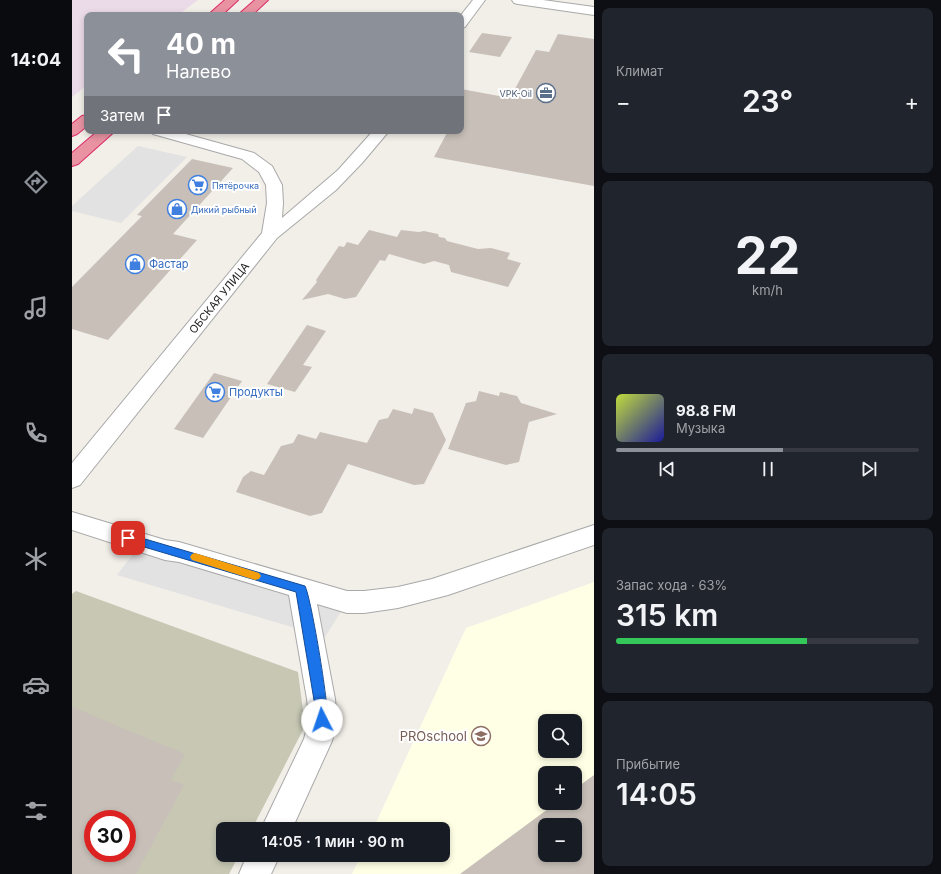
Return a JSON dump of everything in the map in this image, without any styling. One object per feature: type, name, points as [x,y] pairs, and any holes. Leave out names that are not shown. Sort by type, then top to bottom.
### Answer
[{"type":"highway","points":[[218,12],[232,0]]},
{"type":"highway","points":[[248,12],[262,0]]},
{"type":"highway","points":[[72,131],[84,121]]},
{"type":"highway","points":[[72,161],[104,134]]},
{"type":"street","points":[[464,20],[479,0]]},
{"type":"street","points":[[518,0],[594,11]]},
{"type":"street","points":[[169,134],[248,156],[266,169],[274,185],[275,203],[272,234]]},
{"type":"street","name":"ОБСКАЯ УЛИЦА","points":[[72,479],[272,234],[296,216],[334,182],[379,134]]},
{"type":"street","points":[[72,521],[165,550],[186,554],[347,602],[381,601],[418,594],[594,535]]},
{"type":"street","points":[[279,822],[318,741],[322,720],[321,699],[301,589]]},
{"type":"street","points":[[254,874],[260,862]]},
{"type":"shaded area","points":[[72,0],[198,0],[182,12],[84,12],[84,87],[72,97]]},
{"type":"shaded area","points":[[138,146],[187,157],[121,223],[72,211],[72,206]]},
{"type":"shaded area","points":[[142,542],[347,602],[325,637],[117,575]]},
{"type":"shaded area","name":"PROschool","points":[[594,582],[594,874],[352,874],[358,862],[450,862],[450,822],[376,822],[466,628]]},
{"type":"shaded area","points":[[76,591],[298,672],[305,726],[256,822],[216,822],[216,862],[235,862],[229,874],[72,874],[72,594]]},
{"type":"building","points":[[482,33],[512,37],[500,57],[469,52]]},
{"type":"building","points":[[558,34],[594,39],[594,186],[434,157],[446,134],[464,134],[464,90],[510,98],[536,50],[549,52]]},
{"type":"building","name":"Фастар","points":[[192,159],[233,168],[173,234],[197,240],[108,340],[72,329],[72,287],[142,216],[137,215]]},
{"type":"building","points":[[369,230],[397,237],[401,230],[419,232],[424,231],[438,234],[439,237],[445,238],[447,241],[478,249],[491,248],[510,253],[507,259],[521,263],[508,287],[451,272],[449,265],[434,261],[424,264],[389,254],[385,261],[380,260],[356,297],[345,299],[328,294],[302,300],[317,282],[316,280],[339,246],[344,247],[347,242],[358,245]]},
{"type":"building","points":[[307,325],[326,331],[303,365],[312,367],[295,392],[267,384]]},
{"type":"building","points":[[214,373],[242,381],[203,438],[174,429]]},
{"type":"building","points":[[479,391],[499,396],[500,392],[517,396],[521,403],[557,414],[529,422],[519,462],[506,465],[448,449],[466,403],[476,401]]},
{"type":"building","points":[[414,408],[433,413],[446,440],[424,484],[414,485],[348,464],[322,513],[310,516],[236,492],[243,477],[251,471],[264,475],[281,446],[293,443],[298,434],[316,439],[320,432],[367,443],[379,420],[388,418],[393,409],[412,414]]},
{"type":"building","points":[[72,707],[185,754],[171,780],[184,785],[136,874],[72,874]]},
{"type":"building","points":[[594,775],[594,874],[460,874],[547,810],[582,810],[582,784]]},
{"type":"slow traffic","points":[[195,557],[255,576]]},
{"type":"place","name":"VPK-Oil","points":[[546,93]]},
{"type":"place","name":"Пятёрочка","points":[[198,185]]},
{"type":"place","name":"Дикий рыбный","points":[[177,209]]},
{"type":"place","name":"Фастар","points":[[135,264]]},
{"type":"place","name":"Продукты","points":[[215,392]]},
{"type":"place","name":"PROschool","points":[[481,736]]},
{"type":"route","points":[[128,538],[301,589],[321,699],[322,720]]}]
